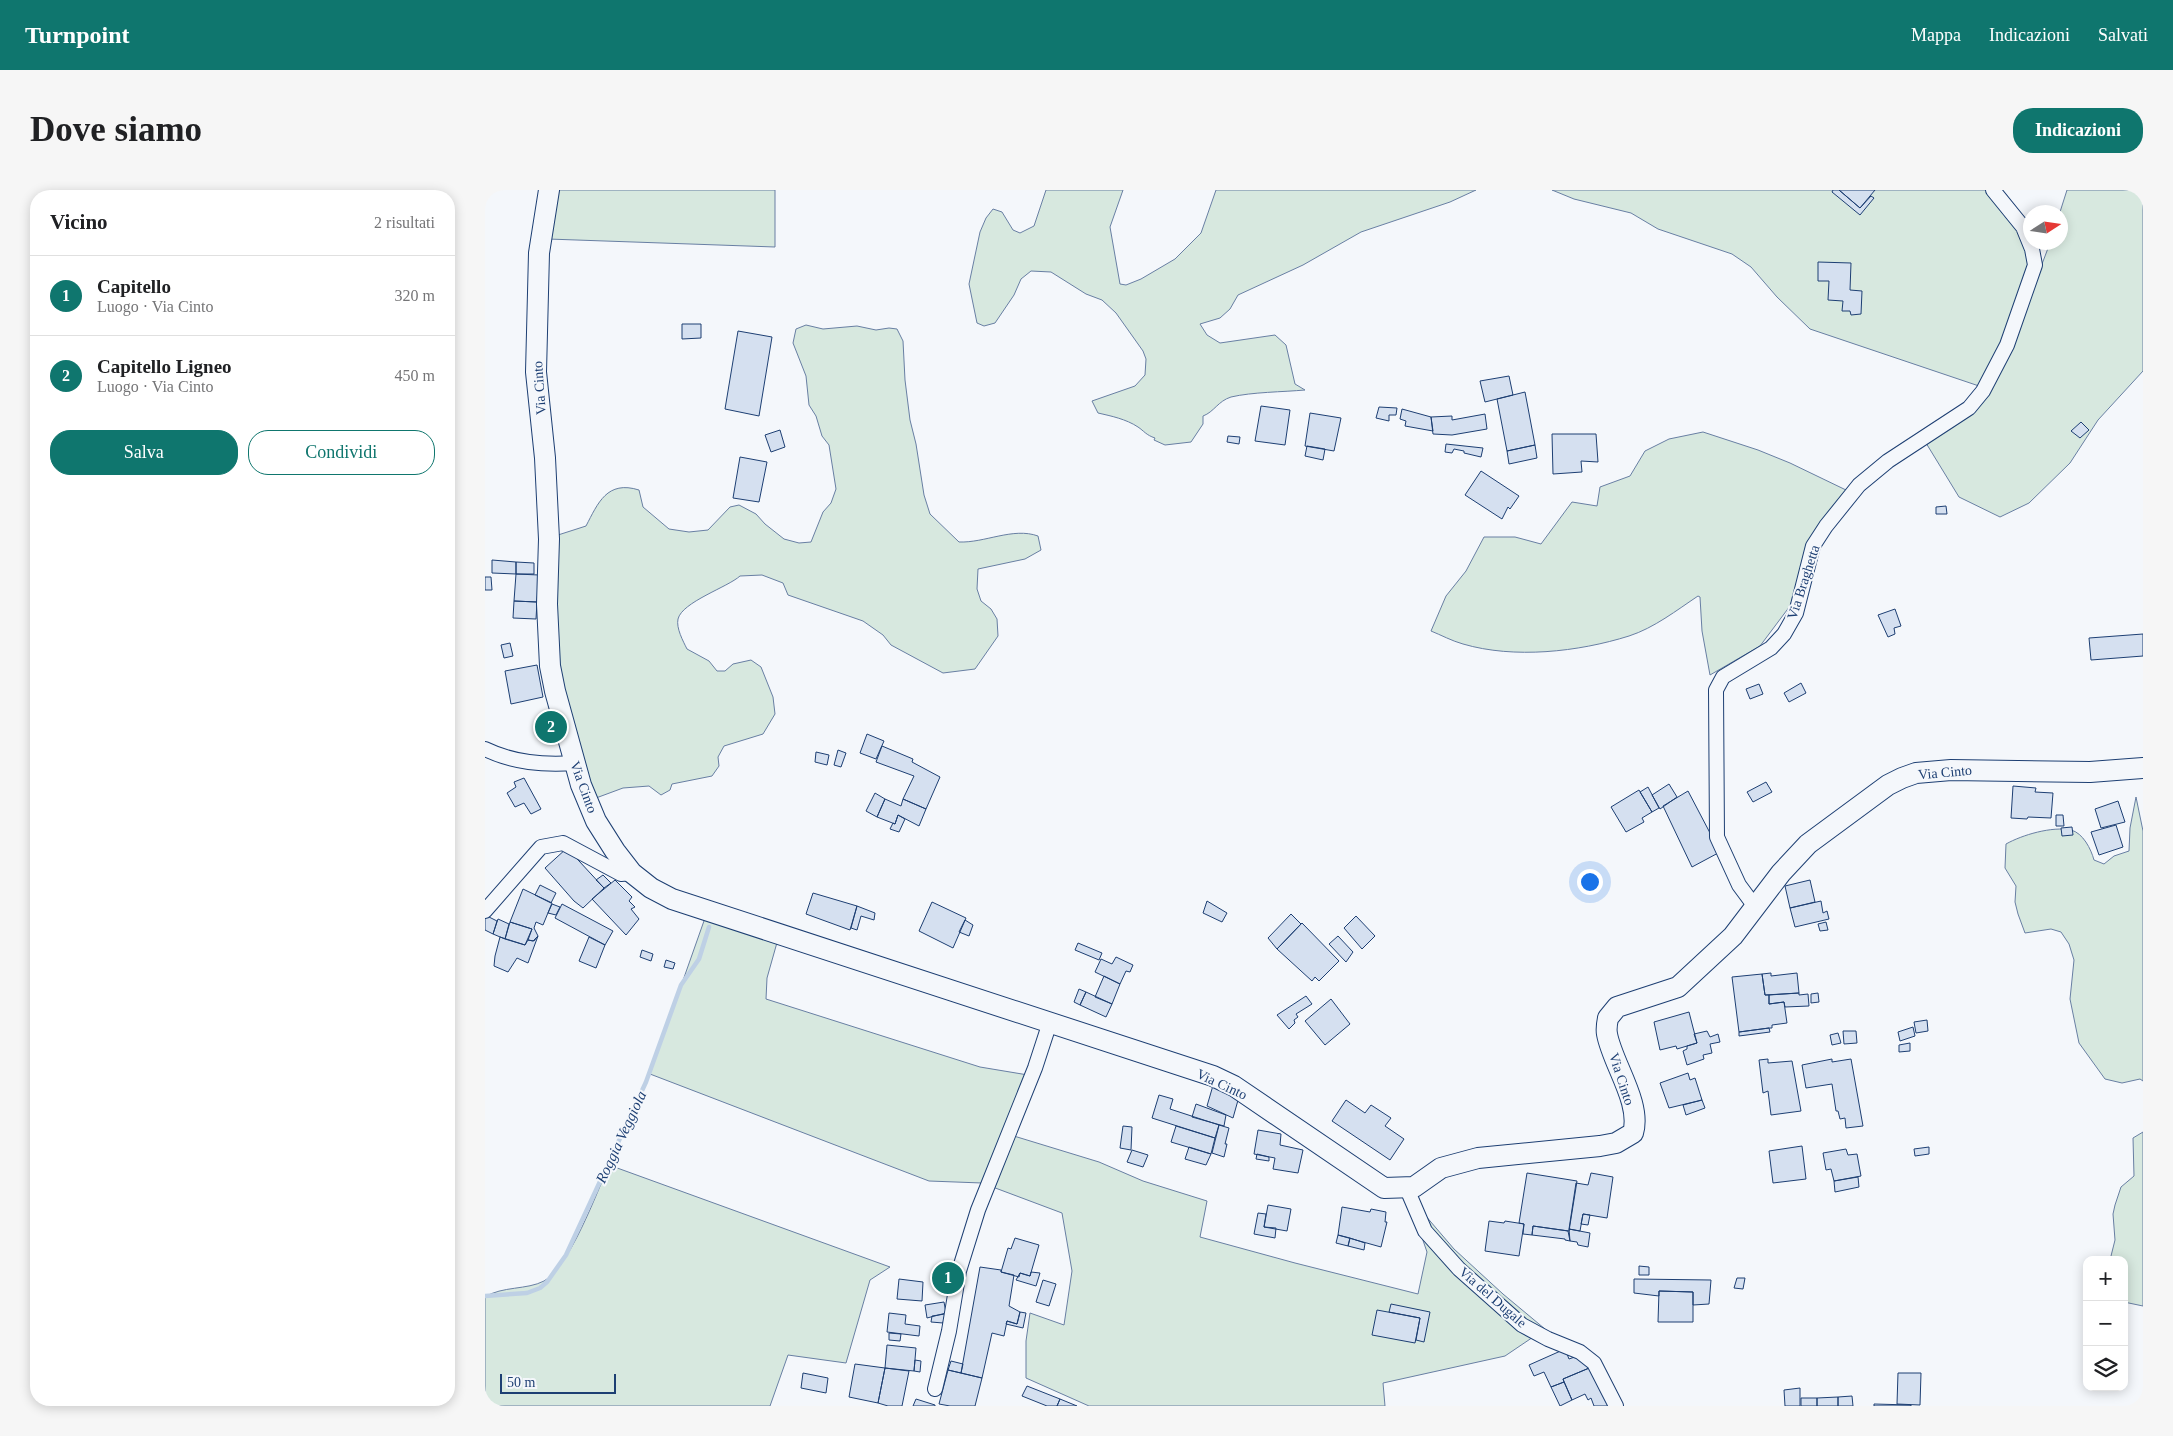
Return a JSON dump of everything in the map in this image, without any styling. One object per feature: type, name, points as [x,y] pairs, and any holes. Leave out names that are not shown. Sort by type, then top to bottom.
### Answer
[{"type":"street","name":"Via Cinto","points":[[549,190],[539,253],[536,372],[545,458],[549,539],[547,636],[550,666],[555,691],[586,798],[615,851],[632,873],[651,888],[672,899],[1213,1076],[1234,1086],[1289,1122],[1384,1188],[1407,1189],[1414,1187],[1441,1168],[1463,1161],[1600,1146],[1616,1143],[1633,1133],[1636,1124],[1628,1091],[1607,1033],[1608,1018],[1617,1007],[1678,987],[1733,936],[1781,873],[1808,844],[1888,785],[1916,773],[1951,770],[2090,772],[2143,768]]},
{"type":"street","name":"Via Braghetta","points":[[1756,908],[1739,885],[1717,837],[1715,799],[1716,690],[1723,677],[1771,648],[1783,634],[1796,613],[1813,546],[1826,526],[1859,485],[1888,461],[1969,408],[1983,391],[2007,345],[2035,266],[2032,249],[2023,227],[1993,190]]},
{"type":"street","points":[[485,749],[504,758],[551,765],[575,764]]},
{"type":"street","points":[[485,911],[541,847],[563,843],[621,874],[632,873]]},
{"type":"street","points":[[935,1389],[949,1331],[959,1271],[978,1210],[1035,1068],[1050,1022]]},
{"type":"street","name":"Via del Dugale","points":[[1407,1189],[1425,1231],[1459,1270],[1522,1325],[1548,1339],[1580,1352],[1594,1363],[1616,1406]]},
{"type":"shaded area","points":[[558,190],[775,190],[775,247],[548,239]]},
{"type":"shaded area","points":[[1046,190],[1123,190],[1110,227],[1120,284],[1126,285],[1141,279],[1175,259],[1201,233],[1216,190],[1476,190],[1450,202],[1361,232],[1303,265],[1238,295],[1230,309],[1220,318],[1200,324],[1207,335],[1220,343],[1275,335],[1286,345],[1295,384],[1305,390],[1231,397],[1203,416],[1203,424],[1191,442],[1165,445],[1154,440],[1155,438],[1129,422],[1098,413],[1092,401],[1135,386],[1145,375],[1146,359],[1143,351],[1116,313],[1102,300],[1086,294],[1051,272],[1031,271],[1021,279],[1014,295],[995,323],[984,326],[977,323],[969,284],[980,232],[986,218],[993,209],[1002,212],[1013,230],[1020,233],[1034,226]]},
{"type":"shaded area","points":[[1552,190],[1988,190],[2023,231],[2023,250],[2036,250],[2009,331],[1979,386],[1810,329],[1777,297],[1751,267],[1732,254],[1658,229],[1631,213],[1574,199]]},
{"type":"shaded area","points":[[2067,190],[2143,190],[2143,371],[2098,420],[2070,463],[2029,503],[2000,517],[1959,497],[1926,443],[1971,412],[2012,343],[2047,250],[2068,250],[2068,205],[2062,205]]},
{"type":"shaded area","points":[[806,325],[823,329],[857,326],[876,330],[897,329],[903,341],[910,420],[924,495],[930,514],[959,542],[1019,533],[1038,536],[1041,550],[1025,559],[978,569],[977,589],[981,601],[991,609],[997,619],[998,636],[975,669],[943,673],[891,645],[883,635],[863,621],[788,595],[783,583],[762,575],[740,576],[688,607],[681,613],[678,619],[678,626],[687,649],[709,661],[717,671],[725,671],[733,664],[751,660],[761,667],[773,697],[775,714],[763,734],[724,746],[718,757],[719,766],[712,776],[672,784],[670,790],[661,795],[649,786],[623,788],[596,798],[570,715],[557,649],[555,600],[558,535],[586,526],[605,496],[619,488],[628,488],[639,490],[643,507],[669,529],[689,532],[708,530],[730,507],[739,505],[756,514],[784,539],[799,543],[811,542],[823,512],[831,503],[836,489],[829,445],[822,436],[816,416],[809,405],[806,376],[793,343],[796,329]]},
{"type":"shaded area","points":[[1703,432],[1758,450],[1846,490],[1814,535],[1790,606],[1760,646],[1710,675],[1702,631],[1700,597],[1698,596],[1638,633],[1609,642],[1568,650],[1524,652],[1483,649],[1459,643],[1431,631],[1446,596],[1466,571],[1484,537],[1515,537],[1541,544],[1572,502],[1597,506],[1600,487],[1630,476],[1645,451],[1669,439]]},
{"type":"shaded area","points":[[2136,797],[2143,831],[2143,1081],[2140,1079],[2122,1083],[2105,1079],[2079,1043],[2070,999],[2074,960],[2069,944],[2061,932],[2051,929],[2025,933],[2015,902],[2016,886],[2005,868],[2006,844],[2037,832],[2055,829],[2071,830],[2083,838],[2089,846],[2094,860],[2104,864],[2114,856],[2129,851],[2130,828]]},
{"type":"shaded area","points":[[705,918],[778,939],[767,978],[766,999],[980,1067],[1028,1075],[1004,1133],[1099,1162],[1143,1181],[1207,1201],[1200,1237],[1418,1294],[1427,1252],[1407,1194],[1454,1249],[1545,1329],[1505,1356],[1383,1383],[1385,1406],[1089,1406],[1026,1378],[1026,1341],[1030,1313],[1064,1325],[1072,1271],[1062,1213],[982,1183],[929,1181],[650,1074]]},
{"type":"shaded area","points":[[2143,1132],[2143,1306],[2128,1303],[2128,1256],[2111,1256],[2115,1240],[2113,1214],[2115,1205],[2121,1187],[2134,1176],[2133,1138]]},
{"type":"shaded area","points":[[609,1165],[890,1267],[870,1280],[846,1363],[788,1355],[770,1406],[485,1406],[485,1297],[499,1291],[537,1284],[553,1273],[572,1246]]},
{"type":"building","points":[[1833,190],[1839,190],[1860,208],[1871,196],[1874,198],[1860,215],[1832,192]]},
{"type":"building","points":[[1839,190],[1875,190],[1860,208]]},
{"type":"building","points":[[1818,262],[1851,263],[1850,290],[1862,291],[1861,314],[1851,315],[1850,311],[1842,311],[1843,301],[1828,300],[1829,281],[1818,281]]},
{"type":"building","points":[[682,324],[701,324],[701,338],[682,339]]},
{"type":"building","points":[[738,331],[772,337],[759,416],[725,409]]},
{"type":"building","points":[[1509,376],[1513,395],[1485,402],[1480,381]]},
{"type":"building","points":[[1525,392],[1535,445],[1507,451],[1497,399]]},
{"type":"building","points":[[1261,406],[1290,410],[1285,445],[1255,441]]},
{"type":"building","points":[[1379,407],[1397,408],[1396,415],[1389,415],[1389,421],[1376,418]]},
{"type":"building","points":[[1402,409],[1431,417],[1433,431],[1405,426],[1406,421],[1400,419]]},
{"type":"building","points":[[1310,413],[1341,418],[1334,451],[1305,446]]},
{"type":"building","points":[[1485,414],[1487,429],[1452,435],[1433,434],[1431,417],[1452,416],[1452,420]]},
{"type":"building","points":[[2081,422],[2089,430],[2080,438],[2071,431]]},
{"type":"building","points":[[780,430],[785,447],[771,452],[765,435]]},
{"type":"building","points":[[1552,434],[1596,434],[1598,462],[1581,461],[1582,472],[1553,474]]},
{"type":"building","points":[[1228,436],[1240,437],[1239,444],[1227,442]]},
{"type":"building","points":[[1446,444],[1483,448],[1481,457],[1454,449],[1452,453],[1445,452]]},
{"type":"building","points":[[1535,445],[1537,458],[1509,464],[1507,451]]},
{"type":"building","points":[[1307,446],[1325,449],[1323,460],[1305,456]]},
{"type":"building","points":[[740,457],[767,462],[759,502],[733,498]]},
{"type":"building","points":[[1481,471],[1519,496],[1510,509],[1508,507],[1502,519],[1465,495]]},
{"type":"building","points":[[1946,506],[1947,514],[1936,514],[1936,507]]},
{"type":"building","points":[[492,560],[516,562],[516,574],[492,573]]},
{"type":"building","points":[[516,562],[534,563],[534,574],[516,574]]},
{"type":"building","points":[[516,574],[539,575],[537,602],[514,601]]},
{"type":"building","points":[[485,577],[491,577],[492,590],[485,590]]},
{"type":"building","points":[[514,601],[537,602],[536,619],[513,618]]},
{"type":"building","points":[[1895,609],[1901,626],[1894,628],[1895,634],[1888,637],[1878,615]]},
{"type":"building","points":[[2143,634],[2143,656],[2091,660],[2089,638]]},
{"type":"building","points":[[510,643],[513,656],[504,658],[501,645]]},
{"type":"building","points":[[537,665],[543,697],[511,704],[505,671]]},
{"type":"building","points":[[1801,683],[1806,693],[1789,702],[1784,693]]},
{"type":"building","points":[[1759,684],[1763,694],[1750,699],[1746,689]]},
{"type":"building","points":[[867,734],[884,741],[876,759],[860,753]]},
{"type":"building","points":[[882,746],[913,759],[912,762],[940,777],[926,809],[903,799],[914,776],[876,762]]},
{"type":"building","points":[[838,750],[846,753],[841,767],[834,765]]},
{"type":"building","points":[[816,752],[829,755],[827,765],[815,762]]},
{"type":"building","points":[[524,778],[541,809],[531,814],[524,803],[515,807],[507,793],[516,787],[514,782]]},
{"type":"building","points":[[1766,782],[1772,792],[1753,802],[1747,792]]},
{"type":"building","points":[[1669,784],[1677,797],[1660,809],[1652,795]]},
{"type":"building","points":[[2013,786],[2036,788],[2035,792],[2053,793],[2051,818],[2011,818]]},
{"type":"building","points":[[1648,787],[1659,808],[1652,812],[1640,792]]},
{"type":"building","points":[[1639,790],[1652,812],[1642,818],[1644,822],[1626,832],[1611,807]]},
{"type":"building","points":[[1688,791],[1720,852],[1692,867],[1663,806]]},
{"type":"building","points":[[875,793],[885,799],[877,817],[866,811]]},
{"type":"building","points":[[885,799],[901,806],[903,799],[926,809],[919,826],[898,815],[895,824],[877,817]]},
{"type":"building","points":[[2118,801],[2125,822],[2101,828],[2095,809]]},
{"type":"building","points":[[898,815],[905,819],[899,832],[890,829],[893,823],[895,824]]},
{"type":"building","points":[[2056,815],[2063,815],[2064,826],[2056,826]]},
{"type":"building","points":[[2116,825],[2123,847],[2099,855],[2091,832]]},
{"type":"building","points":[[2072,827],[2073,835],[2062,836],[2061,828]]},
{"type":"building","points":[[567,848],[604,888],[583,908],[574,901],[545,868]]},
{"type":"building","points":[[603,875],[611,883],[604,888],[596,880]]},
{"type":"building","points":[[615,880],[632,897],[629,901],[635,907],[631,909],[639,919],[626,935],[592,899]]},
{"type":"building","points":[[1810,880],[1815,902],[1790,908],[1785,886]]},
{"type":"building","points":[[540,885],[556,893],[551,903],[535,895]]},
{"type":"building","points":[[523,889],[552,903],[543,925],[536,922],[534,928],[538,936],[533,941],[528,940],[532,929],[510,922]]},
{"type":"building","points":[[813,893],[857,906],[850,930],[806,914]]},
{"type":"building","points":[[1207,901],[1227,913],[1222,922],[1203,913]]},
{"type":"building","points":[[1821,901],[1823,913],[1827,911],[1829,919],[1795,927],[1790,908]]},
{"type":"building","points":[[932,902],[966,918],[953,948],[919,931]]},
{"type":"building","points":[[552,904],[560,907],[556,915],[548,913]]},
{"type":"building","points":[[562,904],[613,931],[605,945],[555,918]]},
{"type":"building","points":[[857,906],[875,913],[874,920],[861,916],[857,930],[851,928]]},
{"type":"building","points":[[1291,914],[1301,924],[1277,949],[1268,938]]},
{"type":"building","points":[[485,915],[497,921],[493,934],[485,930]]},
{"type":"building","points":[[1356,916],[1375,936],[1362,949],[1344,928]]},
{"type":"building","points":[[498,919],[509,924],[505,939],[493,934]]},
{"type":"building","points":[[965,920],[973,925],[969,936],[959,932]]},
{"type":"building","points":[[510,922],[532,929],[525,945],[505,939]]},
{"type":"building","points":[[1826,922],[1828,930],[1820,931],[1818,924]]},
{"type":"building","points":[[1302,923],[1339,961],[1319,981],[1315,977],[1312,981],[1277,949]]},
{"type":"building","points":[[538,936],[528,963],[517,958],[508,972],[494,966],[500,937],[525,945],[528,940],[534,941]]},
{"type":"building","points":[[1338,936],[1353,952],[1346,962],[1329,944]]},
{"type":"building","points":[[589,937],[605,945],[596,968],[579,961]]},
{"type":"building","points":[[1078,943],[1102,953],[1099,960],[1075,950]]},
{"type":"building","points":[[642,950],[653,954],[651,961],[640,957]]},
{"type":"building","points":[[1116,957],[1133,965],[1130,972],[1126,971],[1120,984],[1095,972],[1101,959],[1112,964]]},
{"type":"building","points":[[666,960],[675,963],[673,969],[664,967]]},
{"type":"building","points":[[1771,973],[1771,976],[1797,973],[1799,993],[1765,995],[1762,974]]},
{"type":"building","points":[[1762,974],[1765,995],[1769,995],[1769,1004],[1784,1002],[1787,1023],[1772,1025],[1772,1028],[1739,1032],[1732,977]]},
{"type":"building","points":[[1104,976],[1120,984],[1112,1004],[1095,997]]},
{"type":"building","points":[[1079,989],[1086,992],[1080,1005],[1074,1002]]},
{"type":"building","points":[[1086,992],[1112,1004],[1106,1017],[1080,1005]]},
{"type":"building","points":[[1799,993],[1799,995],[1808,994],[1809,1006],[1785,1007],[1784,1002],[1769,1004],[1769,995]]},
{"type":"building","points":[[1818,993],[1819,1002],[1811,1003],[1811,994]]},
{"type":"building","points":[[1306,996],[1312,1004],[1296,1014],[1298,1017],[1289,1029],[1277,1015]]},
{"type":"building","points":[[1331,999],[1350,1024],[1325,1045],[1305,1021]]},
{"type":"building","points":[[1689,1012],[1697,1043],[1677,1049],[1676,1046],[1660,1050],[1654,1022]]},
{"type":"building","points":[[1927,1020],[1928,1031],[1916,1033],[1914,1022]]},
{"type":"building","points":[[1913,1027],[1915,1036],[1900,1041],[1898,1032]]},
{"type":"building","points":[[1769,1028],[1770,1032],[1739,1036],[1739,1032]]},
{"type":"building","points":[[1707,1031],[1710,1037],[1718,1034],[1720,1042],[1710,1044],[1712,1053],[1703,1055],[1704,1059],[1687,1065],[1683,1051],[1687,1049],[1687,1046],[1697,1043],[1694,1034]]},
{"type":"building","points":[[1843,1031],[1856,1031],[1857,1043],[1844,1044]]},
{"type":"building","points":[[1838,1033],[1841,1043],[1832,1045],[1830,1035]]},
{"type":"building","points":[[1910,1043],[1910,1051],[1899,1052],[1899,1045]]},
{"type":"building","points":[[1768,1059],[1768,1063],[1792,1061],[1801,1111],[1771,1115],[1768,1091],[1763,1093],[1759,1060]]},
{"type":"building","points":[[1832,1059],[1832,1062],[1851,1059],[1863,1126],[1846,1128],[1845,1118],[1840,1119],[1838,1111],[1836,1111],[1832,1084],[1806,1088],[1802,1065]]},
{"type":"building","points":[[1688,1073],[1690,1080],[1695,1078],[1702,1100],[1669,1108],[1660,1083]]},
{"type":"building","points":[[1214,1082],[1240,1093],[1233,1118],[1207,1106]]},
{"type":"building","points":[[1159,1095],[1173,1099],[1170,1109],[1219,1125],[1215,1138],[1152,1118]]},
{"type":"building","points":[[1346,1100],[1365,1113],[1371,1105],[1391,1118],[1385,1126],[1404,1139],[1390,1160],[1332,1121]]},
{"type":"building","points":[[1702,1100],[1705,1108],[1686,1115],[1683,1105]]},
{"type":"building","points":[[1196,1104],[1226,1115],[1224,1126],[1192,1117]]},
{"type":"building","points":[[1219,1125],[1229,1128],[1224,1157],[1212,1153]]},
{"type":"building","points":[[1123,1126],[1132,1127],[1131,1150],[1120,1148]]},
{"type":"building","points":[[1176,1126],[1215,1138],[1211,1154],[1171,1142]]},
{"type":"building","points":[[1258,1130],[1281,1134],[1280,1145],[1303,1150],[1298,1173],[1273,1169],[1275,1158],[1254,1154]]},
{"type":"building","points":[[1802,1146],[1806,1179],[1773,1183],[1769,1151]]},
{"type":"building","points":[[1189,1147],[1211,1154],[1206,1165],[1185,1159]]},
{"type":"building","points":[[1929,1147],[1929,1154],[1915,1156],[1914,1149]]},
{"type":"building","points":[[1846,1149],[1848,1155],[1857,1154],[1861,1176],[1834,1181],[1831,1169],[1826,1170],[1823,1153]]},
{"type":"building","points":[[1132,1150],[1148,1155],[1143,1167],[1127,1162]]},
{"type":"building","points":[[1257,1154],[1269,1157],[1269,1161],[1256,1159]]},
{"type":"building","points":[[1527,1173],[1577,1181],[1569,1231],[1533,1226],[1532,1235],[1523,1234],[1524,1224],[1519,1223]]},
{"type":"building","points":[[1591,1173],[1613,1177],[1607,1218],[1583,1214],[1580,1231],[1569,1229],[1576,1183],[1588,1185]]},
{"type":"building","points":[[1858,1177],[1859,1187],[1835,1192],[1834,1181]]},
{"type":"building","points":[[1268,1205],[1291,1209],[1287,1231],[1264,1227]]},
{"type":"building","points":[[1342,1207],[1370,1212],[1371,1209],[1386,1212],[1385,1222],[1387,1222],[1381,1247],[1338,1235]]},
{"type":"building","points":[[1258,1213],[1266,1214],[1264,1227],[1276,1228],[1275,1238],[1254,1234]]},
{"type":"building","points":[[1583,1214],[1590,1215],[1588,1225],[1581,1224]]},
{"type":"building","points":[[1489,1221],[1524,1224],[1519,1256],[1485,1251]]},
{"type":"building","points":[[1533,1226],[1568,1231],[1570,1241],[1532,1235]]},
{"type":"building","points":[[1569,1229],[1590,1233],[1588,1247],[1570,1241]]},
{"type":"building","points":[[1338,1235],[1350,1238],[1348,1246],[1336,1243]]},
{"type":"building","points":[[1015,1238],[1039,1245],[1030,1276],[1020,1273],[1019,1277],[1001,1272],[1008,1248],[1011,1249]]},
{"type":"building","points":[[1350,1238],[1365,1243],[1364,1250],[1348,1246]]},
{"type":"building","points":[[1639,1266],[1649,1267],[1649,1275],[1639,1275]]},
{"type":"building","points":[[980,1267],[1001,1270],[1001,1272],[1014,1275],[1009,1306],[1020,1312],[1017,1324],[1007,1321],[1004,1336],[992,1333],[982,1378],[961,1373]]},
{"type":"building","points":[[1031,1272],[1040,1273],[1036,1286],[1016,1280],[1020,1273],[1030,1276]]},
{"type":"building","points":[[1737,1278],[1745,1278],[1743,1289],[1734,1288]]},
{"type":"building","points":[[899,1279],[923,1282],[922,1301],[897,1299]]},
{"type":"building","points":[[1634,1279],[1711,1280],[1709,1304],[1693,1305],[1693,1292],[1659,1291],[1659,1296],[1634,1293]]},
{"type":"building","points":[[1043,1280],[1056,1284],[1049,1306],[1036,1302]]},
{"type":"building","points":[[1659,1291],[1693,1292],[1693,1322],[1658,1322]]},
{"type":"building","points":[[944,1302],[946,1313],[927,1318],[925,1305]]},
{"type":"building","points":[[1391,1304],[1430,1312],[1424,1342],[1416,1340],[1420,1318],[1389,1312]]},
{"type":"building","points":[[1377,1310],[1420,1318],[1415,1343],[1372,1335]]},
{"type":"building","points":[[1020,1312],[1026,1313],[1023,1328],[1006,1324],[1007,1321],[1017,1324]]},
{"type":"building","points":[[889,1313],[906,1315],[905,1324],[920,1326],[919,1336],[887,1332]]},
{"type":"building","points":[[945,1314],[943,1323],[931,1322],[932,1316]]},
{"type":"building","points":[[889,1333],[901,1334],[900,1341],[889,1340]]},
{"type":"building","points":[[887,1345],[916,1348],[914,1371],[885,1368]]},
{"type":"building","points":[[1565,1349],[1569,1359],[1580,1355],[1594,1366],[1563,1379],[1564,1382],[1551,1387],[1544,1372],[1534,1376],[1529,1365]]},
{"type":"building","points":[[915,1360],[921,1361],[920,1372],[914,1371]]},
{"type":"building","points":[[951,1361],[963,1364],[961,1373],[948,1370]]},
{"type":"building","points":[[855,1364],[885,1368],[878,1403],[849,1397]]},
{"type":"building","points":[[1594,1366],[1613,1406],[1594,1406],[1591,1398],[1588,1400],[1585,1394],[1572,1400],[1563,1379]]},
{"type":"building","points":[[885,1368],[909,1371],[902,1406],[888,1406],[878,1403]]},
{"type":"building","points":[[948,1370],[982,1378],[975,1406],[939,1404]]},
{"type":"building","points":[[803,1373],[828,1378],[826,1393],[801,1388]]},
{"type":"building","points":[[1898,1373],[1921,1373],[1920,1405],[1897,1404]]},
{"type":"building","points":[[1564,1382],[1572,1400],[1560,1406],[1551,1387]]},
{"type":"building","points":[[1027,1386],[1060,1399],[1057,1406],[1047,1406],[1022,1396]]},
{"type":"building","points":[[1800,1388],[1800,1406],[1785,1406],[1784,1390]]},
{"type":"building","points":[[1852,1396],[1853,1406],[1838,1406],[1838,1397]]},
{"type":"building","points":[[1838,1397],[1838,1406],[1817,1406],[1817,1398]]},
{"type":"building","points":[[1801,1398],[1817,1398],[1817,1406],[1801,1406]]},
{"type":"building","points":[[916,1399],[935,1405],[935,1406],[913,1406]]},
{"type":"building","points":[[1060,1399],[1077,1406],[1057,1406]]},
{"type":"building","points":[[1874,1404],[1911,1405],[1911,1406],[1874,1406]]},
{"type":"waterway","name":"Roggia Veggiola","points":[[485,1296],[527,1293],[540,1288],[547,1282],[566,1255],[646,1082],[681,985],[699,959],[709,927]]},
{"type":"place","name":"Capitello Ligneo","points":[[551,727]]},
{"type":"place","name":"Capitello","points":[[948,1278]]}]
